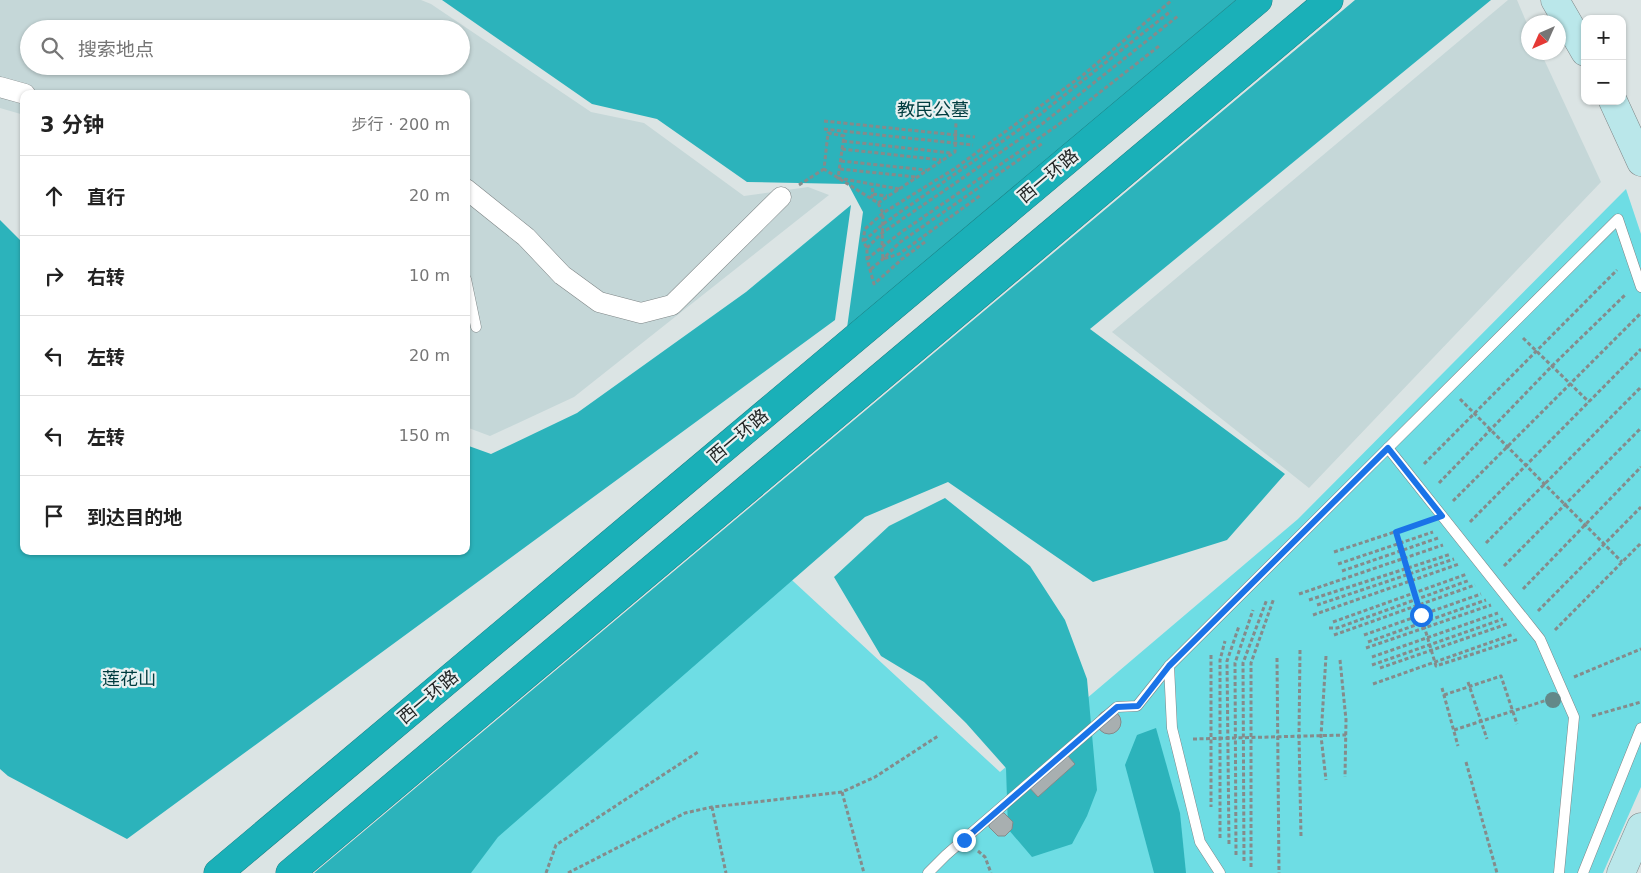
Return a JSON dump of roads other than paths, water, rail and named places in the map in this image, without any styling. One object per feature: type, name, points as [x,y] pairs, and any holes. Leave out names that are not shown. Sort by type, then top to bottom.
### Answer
[{"type":"highway","name":"西一环路","points":[[218,873],[1258,0]]},
{"type":"highway","points":[[290,873],[1329,0]]},
{"type":"street","points":[[1555,0],[1581,45]]},
{"type":"street","points":[[0,87],[20,93]]},
{"type":"street","points":[[1615,105],[1641,162]]},
{"type":"street","points":[[470,192],[526,237],[562,275],[599,302],[641,313],[672,305],[781,197]]},
{"type":"street","points":[[1621,873],[1641,827]]},
{"type":"lane","points":[[928,873],[1117,707],[1138,706],[1169,666],[1618,219],[1640,284]]},
{"type":"lane","points":[[470,298],[476,327]]},
{"type":"lane","points":[[1388,448],[1520,613],[1565,694],[1574,717],[1560,873]]},
{"type":"lane","points":[[1169,666],[1172,728],[1200,842],[1220,873]]},
{"type":"lane","points":[[1583,873],[1641,728]]},
{"type":"park label","name":"教民公墓","points":[[933,110]]},
{"type":"park label","name":"莲花山","points":[[129,679]]}]
